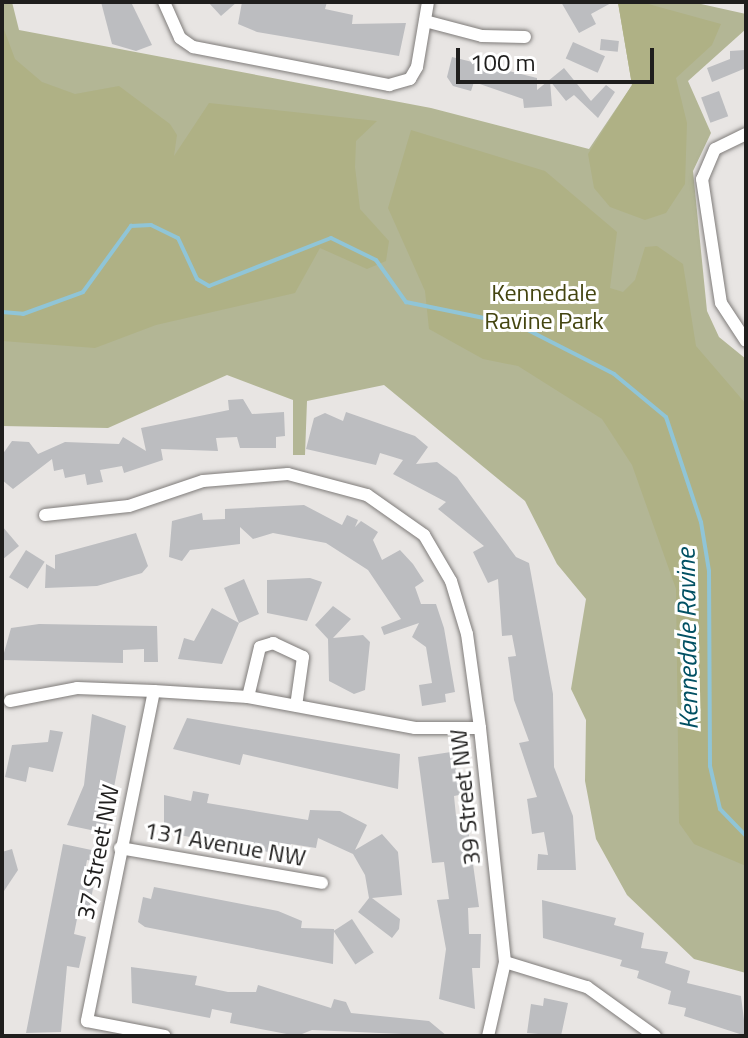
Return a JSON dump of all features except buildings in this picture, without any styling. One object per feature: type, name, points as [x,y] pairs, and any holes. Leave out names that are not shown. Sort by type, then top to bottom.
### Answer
[{"type":"street","points":[[164,2],[180,38],[193,47],[383,85],[413,75],[428,2]]},
{"type":"street","points":[[425,21],[482,36],[525,37]]},
{"type":"street","points":[[746,134],[715,149],[702,179],[721,303],[746,341]]},
{"type":"street","name":"39 Street NW","points":[[45,515],[129,506],[203,481],[309,476],[385,504],[424,535],[437,557],[467,634],[480,728],[505,962],[488,1036]]},
{"type":"street","points":[[248,697],[260,647],[273,643],[303,657],[296,706]]},
{"type":"street","points":[[10,701],[77,688],[154,691],[248,697],[415,728],[480,728]]},
{"type":"street","name":"37 Street NW","points":[[154,691],[87,1021],[165,1036]]},
{"type":"street","name":"131 Avenue NW","points":[[120,848],[322,883]]},
{"type":"street","points":[[505,962],[587,987],[655,1036]]},
{"type":"green space","name":"Kennedale Ravine Park","points":[[2,2],[12,2],[19,30],[431,108],[589,149],[632,85],[618,2],[692,2],[746,14],[746,29],[688,81],[711,133],[693,171],[707,311],[719,337],[746,359],[746,973],[694,959],[627,895],[596,839],[585,781],[586,720],[571,689],[586,599],[557,564],[525,501],[384,385],[307,401],[305,455],[293,455],[293,400],[227,375],[108,428],[2,426]]},
{"type":"green space","points":[[641,2],[721,24],[712,45],[676,78],[687,123],[685,184],[666,213],[645,220],[610,207],[594,188],[588,154],[632,85],[618,3]]},
{"type":"green space","points":[[2,24],[15,59],[42,82],[75,94],[119,86],[170,124],[177,135],[174,156],[209,103],[377,121],[356,141],[355,167],[360,209],[389,241],[386,261],[367,269],[320,248],[295,293],[156,325],[95,348],[2,341]]},
{"type":"green space","points":[[411,130],[545,171],[617,232],[610,288],[623,292],[635,280],[645,247],[657,246],[683,264],[696,346],[746,404],[746,866],[694,844],[679,823],[676,589],[632,465],[602,419],[518,366],[483,359],[429,329],[425,291],[388,208]]},
{"type":"waterway","name":"Kennedale Ravine","points":[[2,312],[23,314],[83,292],[131,226],[151,225],[178,238],[197,279],[209,286],[331,238],[376,260],[406,302],[518,325],[614,374],[666,417],[701,522],[709,571],[710,766],[720,809],[746,836]]}]
